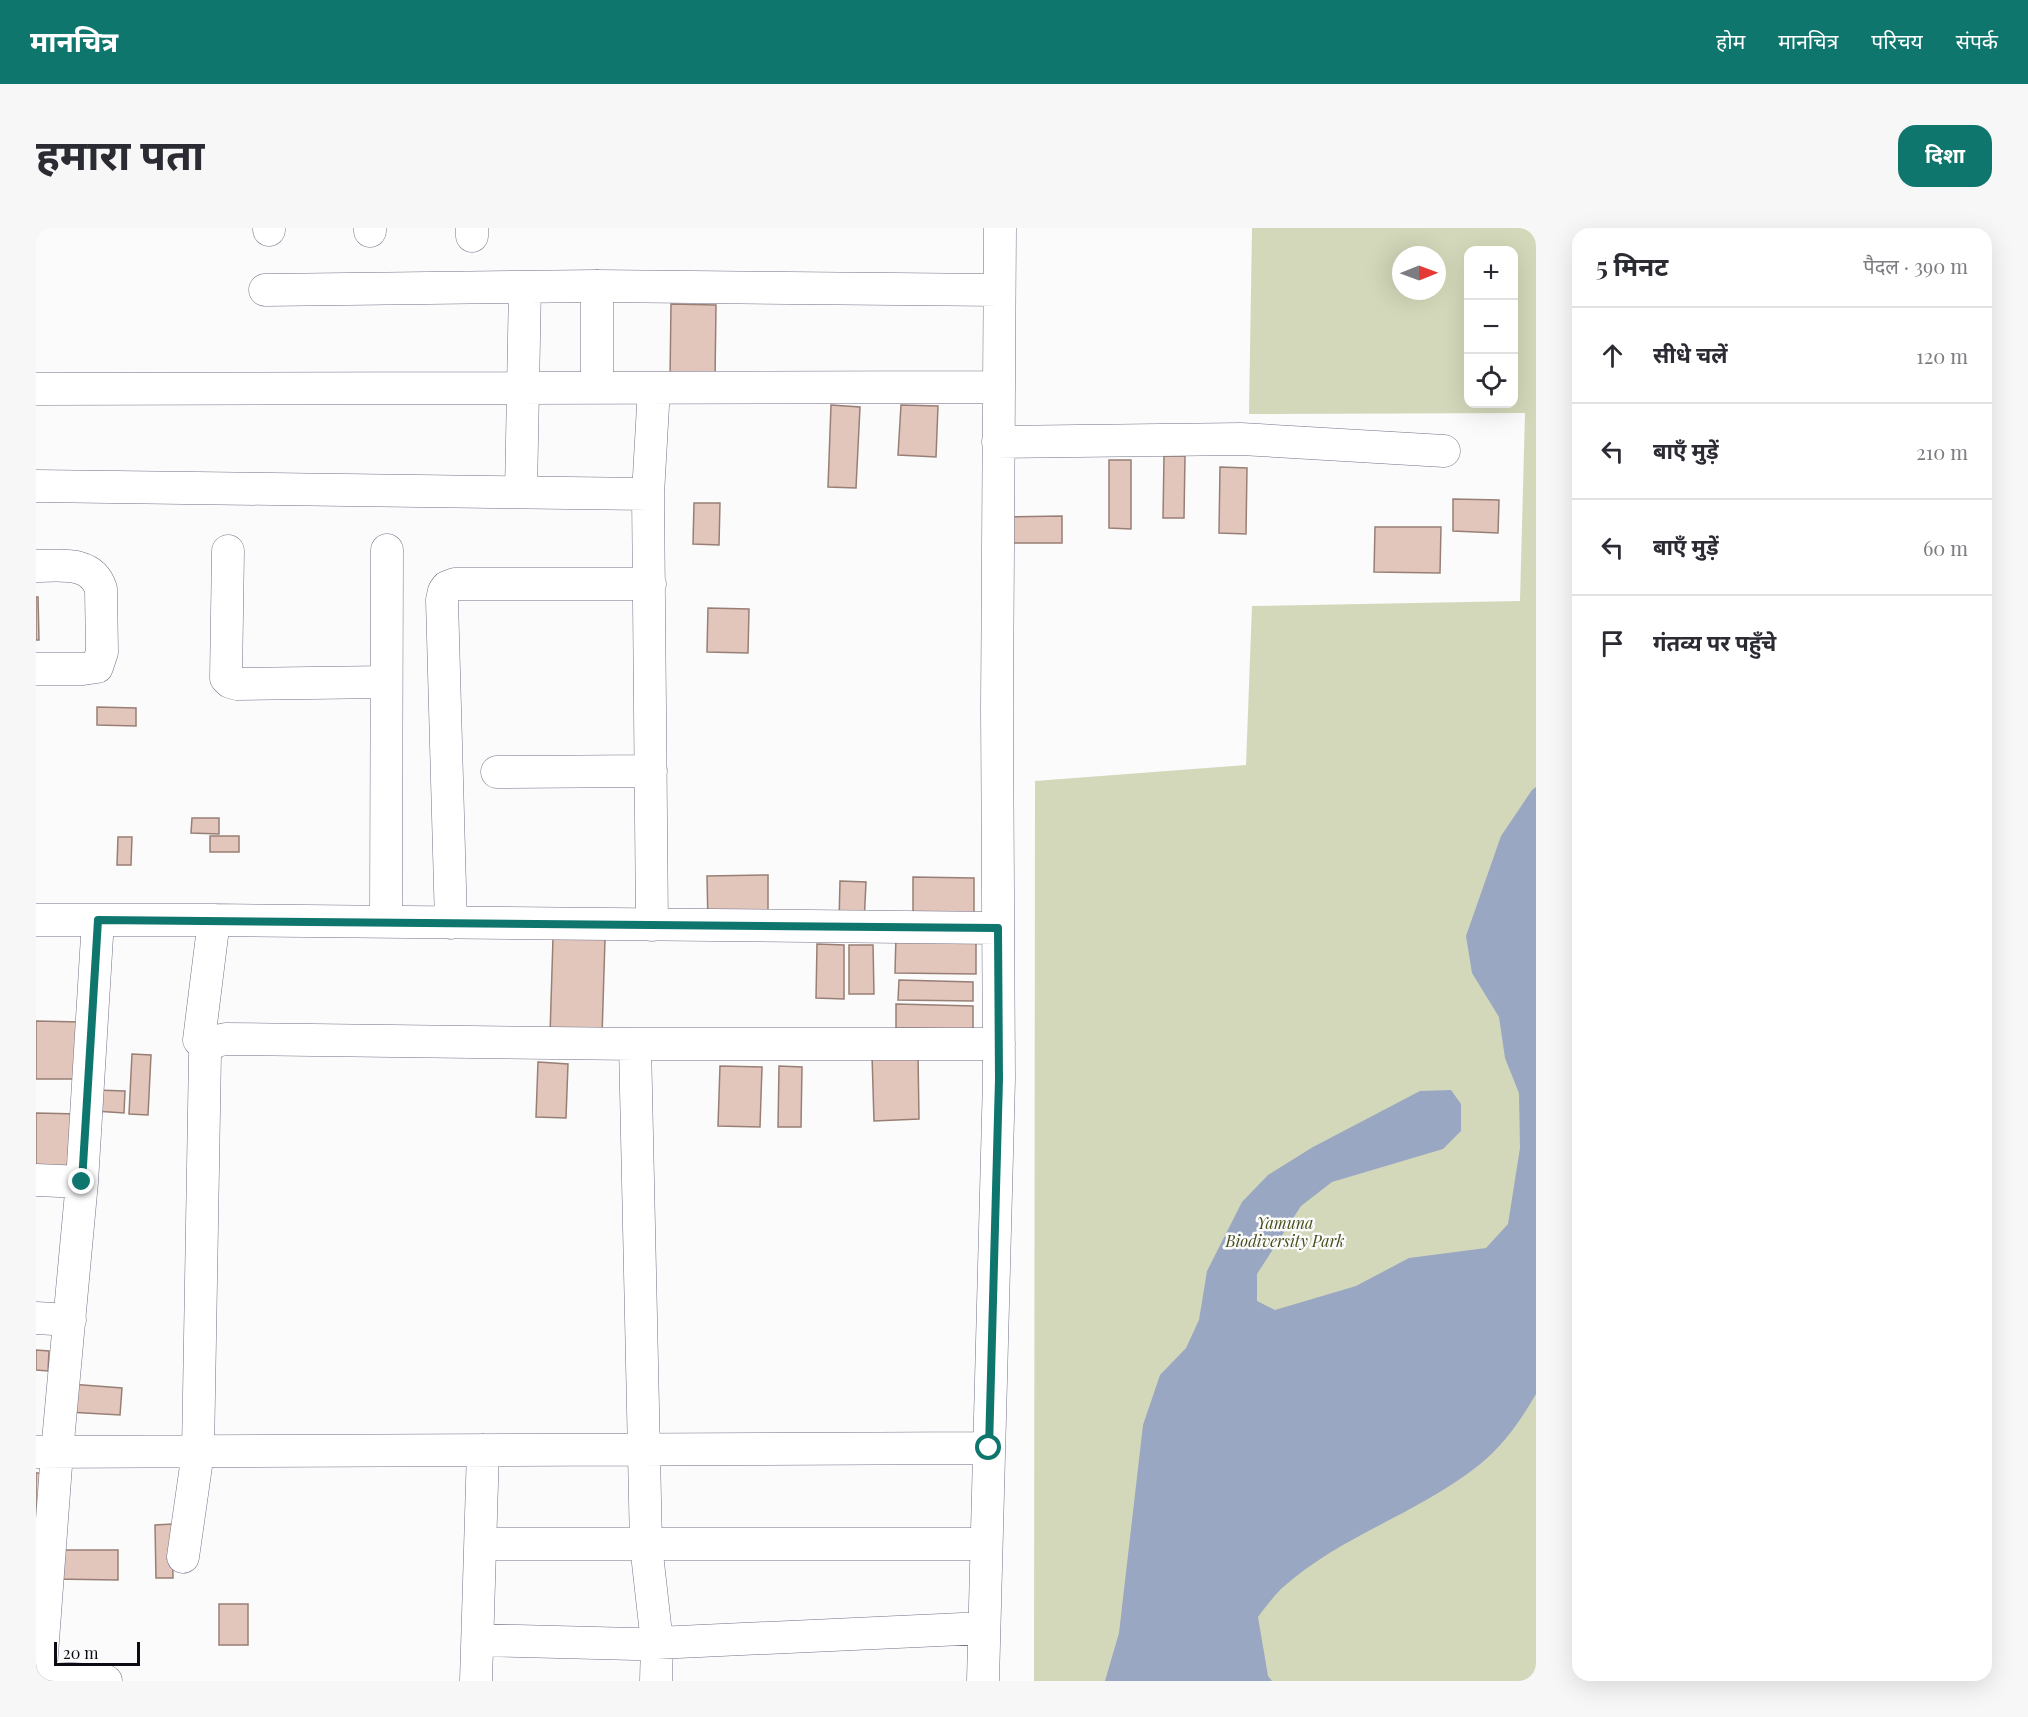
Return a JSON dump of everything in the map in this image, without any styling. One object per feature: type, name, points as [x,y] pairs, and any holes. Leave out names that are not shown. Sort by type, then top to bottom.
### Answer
[{"type":"street","points":[[983,1681],[999,1044],[997,709],[1000,228]]},
{"type":"street","points":[[266,290],[597,286],[999,290]]},
{"type":"street","points":[[597,286],[597,388]]},
{"type":"street","points":[[521,492],[525,287]]},
{"type":"street","points":[[36,389],[998,387]]},
{"type":"street","points":[[652,925],[648,494],[654,388]]},
{"type":"street","points":[[998,442],[1241,440],[1444,451]]},
{"type":"street","points":[[36,486],[648,494]]},
{"type":"street","points":[[386,922],[387,550]]},
{"type":"street","points":[[228,551],[226,678],[230,682],[237,684],[386,682]]},
{"type":"street","points":[[36,566],[71,566],[86,569],[99,581],[102,652],[97,667],[36,669]]},
{"type":"street","points":[[451,923],[444,591],[447,587],[455,585],[650,584]]},
{"type":"street","points":[[497,772],[651,771]]},
{"type":"street","points":[[36,920],[998,928]]},
{"type":"street","points":[[98,920],[82,1182],[69,1320],[47,1452],[40,1679],[106,1681]]},
{"type":"street","points":[[199,1040],[214,920]]},
{"type":"street","points":[[183,1557],[198,1452],[205,1054],[209,1045],[216,1040],[635,1044],[999,1044]]},
{"type":"street","points":[[635,1044],[646,1545],[657,1643],[656,1681]]},
{"type":"street","points":[[36,1180],[82,1182]]},
{"type":"street","points":[[36,1318],[69,1320]]},
{"type":"street","points":[[47,1452],[989,1448]]},
{"type":"street","points":[[476,1681],[483,1450]]},
{"type":"street","points":[[481,1544],[986,1544]]},
{"type":"street","points":[[478,1640],[657,1643],[984,1628]]},
{"type":"green space","name":"Yamuna Biodiversity Park","points":[[1252,228],[1536,228],[1536,1681],[1034,1681],[1035,781],[1246,765],[1252,606],[1520,601],[1525,413],[1249,414]]},
{"type":"water","points":[[1536,787],[1536,1394],[1511,1432],[1479,1465],[1430,1498],[1328,1554],[1278,1592],[1258,1617],[1268,1676],[1272,1681],[1105,1681],[1119,1633],[1143,1425],[1160,1375],[1186,1348],[1199,1320],[1207,1271],[1242,1202],[1268,1175],[1313,1147],[1420,1091],[1451,1090],[1461,1104],[1461,1131],[1443,1149],[1332,1182],[1301,1206],[1257,1274],[1257,1301],[1275,1310],[1356,1286],[1409,1258],[1486,1248],[1508,1224],[1520,1148],[1519,1093],[1505,1058],[1499,1017],[1472,973],[1466,936],[1501,836]]},
{"type":"building","points":[[671,304],[716,305],[715,380],[670,380]]},
{"type":"building","points":[[831,405],[860,407],[856,488],[828,487]]},
{"type":"building","points":[[901,405],[938,406],[936,457],[898,455]]},
{"type":"building","points":[[1164,456],[1185,456],[1184,518],[1163,518]]},
{"type":"building","points":[[1109,460],[1131,460],[1131,529],[1109,528]]},
{"type":"building","points":[[1220,467],[1247,468],[1246,534],[1219,533]]},
{"type":"building","points":[[1453,499],[1499,500],[1498,533],[1453,531]]},
{"type":"building","points":[[694,503],[720,503],[719,545],[693,544]]},
{"type":"building","points":[[1062,516],[1062,543],[1001,543],[1001,517]]},
{"type":"building","points":[[1375,527],[1441,527],[1440,573],[1374,572]]},
{"type":"building","points":[[36,597],[38,597],[39,640],[36,640]]},
{"type":"building","points":[[708,608],[749,609],[748,653],[707,652]]},
{"type":"building","points":[[97,707],[136,708],[136,726],[97,725]]},
{"type":"building","points":[[192,818],[219,818],[219,834],[191,833]]},
{"type":"building","points":[[210,836],[239,836],[239,852],[210,852]]},
{"type":"building","points":[[118,837],[132,837],[131,865],[117,865]]},
{"type":"building","points":[[768,875],[768,923],[708,924],[707,876]]},
{"type":"building","points":[[913,877],[974,878],[974,920],[913,920]]},
{"type":"building","points":[[840,881],[866,882],[864,924],[839,923]]},
{"type":"building","points":[[896,935],[976,935],[976,974],[895,973]]},
{"type":"building","points":[[553,938],[605,939],[602,1036],[550,1035]]},
{"type":"building","points":[[817,944],[844,945],[844,999],[816,998]]},
{"type":"building","points":[[849,945],[873,945],[874,994],[849,994]]},
{"type":"building","points":[[899,980],[973,982],[973,1001],[898,1000]]},
{"type":"building","points":[[896,1004],[973,1006],[973,1029],[896,1028]]},
{"type":"building","points":[[36,1021],[80,1022],[79,1079],[36,1079]]},
{"type":"building","points":[[132,1054],[151,1055],[148,1115],[129,1114]]},
{"type":"building","points":[[918,1054],[919,1119],[874,1121],[872,1055]]},
{"type":"building","points":[[538,1062],[568,1064],[566,1118],[536,1117]]},
{"type":"building","points":[[720,1066],[762,1067],[760,1127],[718,1126]]},
{"type":"building","points":[[779,1066],[802,1067],[801,1127],[778,1127]]},
{"type":"building","points":[[96,1090],[125,1091],[124,1113],[95,1111]]},
{"type":"building","points":[[36,1113],[79,1114],[78,1169],[36,1168]]},
{"type":"building","points":[[36,1350],[49,1351],[48,1371],[36,1370]]},
{"type":"building","points":[[70,1384],[122,1388],[120,1415],[68,1412]]},
{"type":"building","points":[[36,1473],[44,1473],[42,1510],[36,1510]]},
{"type":"building","points":[[172,1524],[173,1578],[156,1578],[155,1525]]},
{"type":"building","points":[[54,1550],[118,1550],[118,1580],[54,1579]]},
{"type":"building","points":[[219,1604],[248,1604],[248,1645],[219,1645]]},
{"type":"route","points":[[82,1182],[98,920],[998,928],[999,1079],[989,1448]]}]
